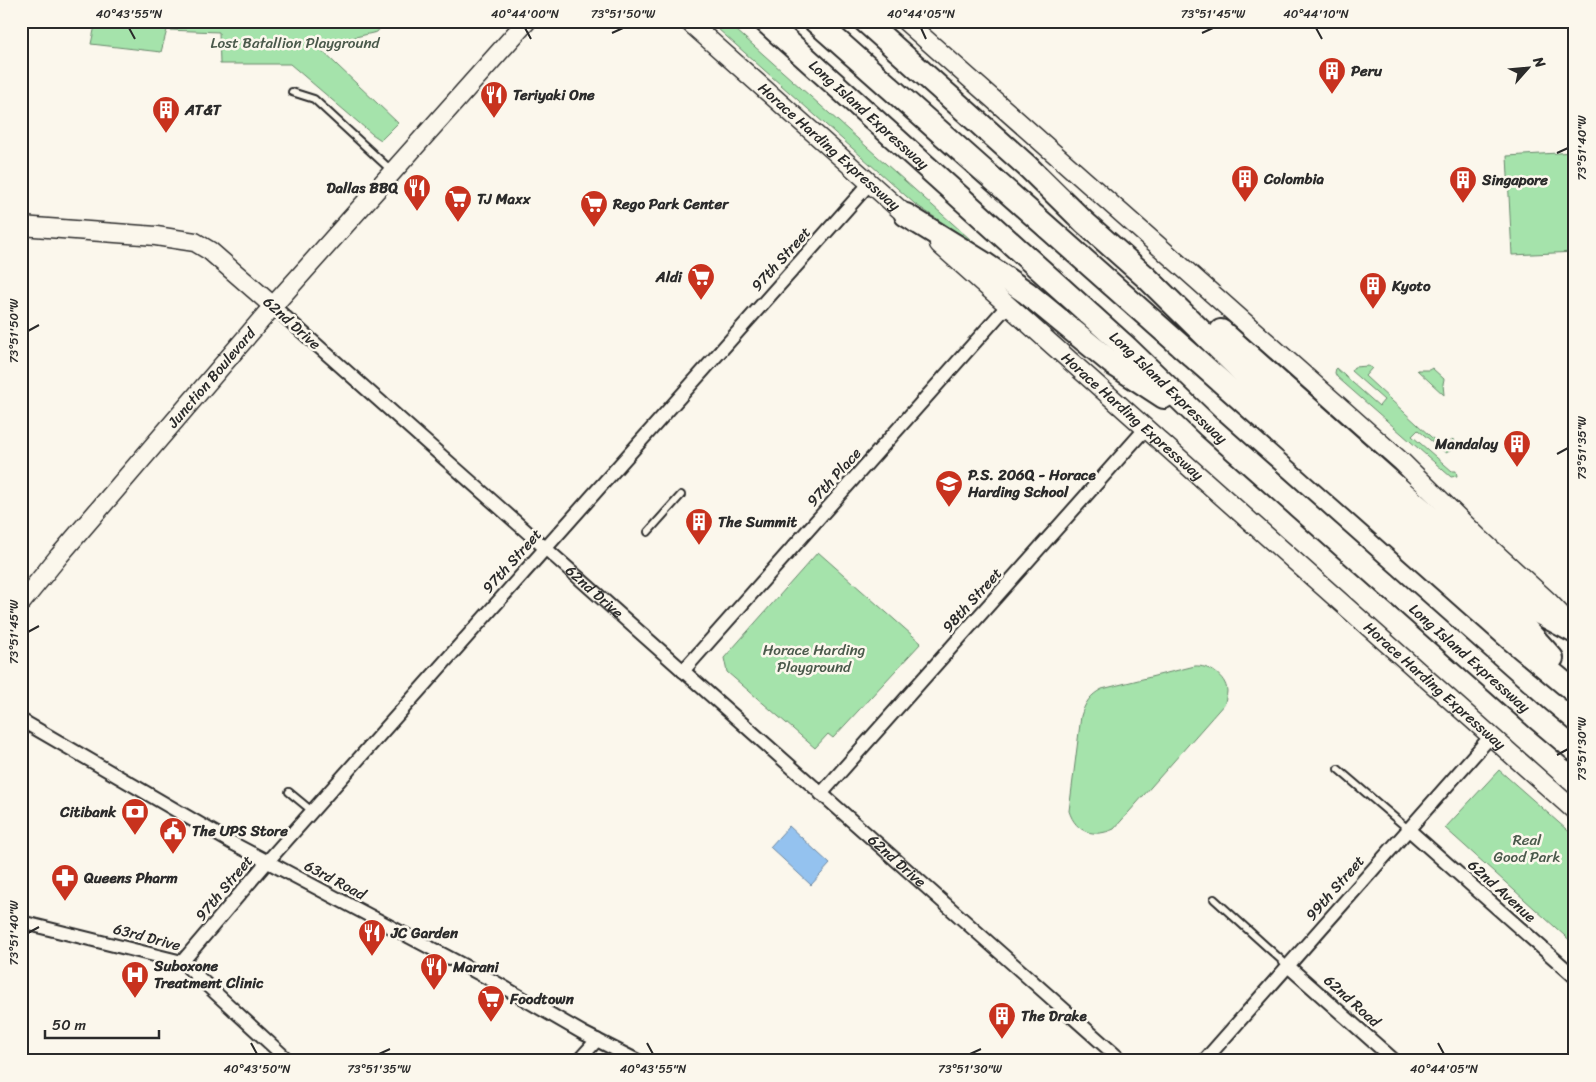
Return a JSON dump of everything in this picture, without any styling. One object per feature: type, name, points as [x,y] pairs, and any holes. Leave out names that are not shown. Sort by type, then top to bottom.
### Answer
[{"type":"highway","name":"Long Island Expressway","points":[[765,21],[1127,348],[1208,426],[1575,750]]},
{"type":"highway","points":[[815,21],[1511,639],[1575,692]]},
{"type":"highway","points":[[865,21],[1028,167],[1084,222],[1174,304],[1304,431],[1524,627],[1575,682]]},
{"type":"highway","points":[[1028,167],[1089,215],[1536,611],[1575,630]]},
{"type":"highway","points":[[906,215],[982,262],[1027,294],[1112,363],[1208,426]]},
{"type":"highway","points":[[1537,718],[1575,761]]},
{"type":"main road","name":"Junction Boulevard","points":[[21,603],[273,306],[527,21]]},
{"type":"main road","name":"Horace Harding Expressway","points":[[688,21],[1575,811]]},
{"type":"main road","points":[[905,21],[1395,456],[1479,538],[1549,602],[1575,630]]},
{"type":"main road","name":"62nd Drive","points":[[21,226],[156,236],[195,242],[210,252],[273,306]]},
{"type":"street","name":"97th Street","points":[[182,962],[312,811],[870,184]]},
{"type":"street","name":"97th Place","points":[[683,671],[1008,305]]},
{"type":"street","name":"62nd Drive","points":[[273,306],[1122,1061]]},
{"type":"street","name":"98th Street","points":[[821,794],[1146,428]]},
{"type":"street","name":"63rd Road","points":[[21,720],[267,862],[638,1061]]},
{"type":"street","name":"99th Street","points":[[1204,1061],[1491,736]]},
{"type":"street","name":"62nd Avenue","points":[[1408,829],[1575,977]]},
{"type":"street","name":"63rd Drive","points":[[21,922],[182,962],[289,1061]]},
{"type":"street","name":"62nd Road","points":[[1288,966],[1395,1061]]},
{"type":"street","points":[[578,1061],[597,1040]]},
{"type":"lane","points":[[292,92],[314,100],[393,172]]},
{"type":"lane","points":[[648,532],[681,495]]},
{"type":"lane","points":[[1338,769],[1408,829]]},
{"type":"lane","points":[[289,792],[312,811]]},
{"type":"lane","points":[[1214,899],[1288,966]]},
{"type":"green space","name":"Lost Batallion Playground","points":[[96,21],[386,21],[377,32],[317,46],[398,123],[381,140],[290,64],[220,64],[219,32],[167,30],[161,52],[91,44]]},
{"type":"green space","points":[[709,21],[726,21],[980,248],[915,204]]},
{"type":"green space","points":[[1575,152],[1575,252],[1512,255],[1507,156]]},
{"type":"green space","points":[[1368,366],[1372,368],[1365,376],[1443,448],[1453,439],[1453,449],[1446,453],[1418,430],[1412,436],[1452,471],[1456,471],[1457,476],[1451,477],[1337,377],[1335,373],[1336,368],[1379,406],[1384,400],[1351,371],[1354,367]]},
{"type":"green space","points":[[1432,368],[1444,379],[1444,395],[1417,370],[1429,370]]},
{"type":"green space","name":"Horace Harding Playground","points":[[818,552],[921,643],[833,738],[828,734],[815,748],[727,672],[724,658]]},
{"type":"green space","points":[[1195,666],[1205,667],[1220,676],[1227,691],[1225,703],[1114,829],[1107,832],[1093,833],[1081,829],[1069,811],[1081,716],[1088,700],[1102,689]]},
{"type":"green space","name":"Real Good Park","points":[[1499,770],[1575,837],[1575,945],[1445,828]]},
{"type":"water","points":[[789,826],[830,864],[811,885],[770,847]]},
{"type":"place","name":"Peru","points":[[1332,95]]},
{"type":"place","name":"Teriyaki One","points":[[494,119]]},
{"type":"place","name":"AT&T","points":[[166,134]]},
{"type":"place","name":"Colombia","points":[[1245,203]]},
{"type":"place","name":"Singapore","points":[[1463,204]]},
{"type":"place","name":"Dallas BBQ","points":[[417,212]]},
{"type":"place","name":"TJ Maxx","points":[[458,223]]},
{"type":"place","name":"Rego Park Center","points":[[594,228]]},
{"type":"place","name":"Aldi","points":[[701,301]]},
{"type":"place","name":"Kyoto","points":[[1373,310]]},
{"type":"place","name":"Mandalay","points":[[1517,468]]},
{"type":"place","name":"P.S. 206Q - Horace Harding School","points":[[949,508]]},
{"type":"place","name":"The Summit","points":[[699,546]]},
{"type":"place","name":"Citibank","points":[[135,836]]},
{"type":"place","name":"The UPS Store","points":[[173,855]]},
{"type":"place","name":"Queens Pharm","points":[[65,902]]},
{"type":"place","name":"JC Garden","points":[[372,957]]},
{"type":"place","name":"Marani","points":[[434,991]]},
{"type":"place","name":"Suboxone Treatment Clinic","points":[[135,999]]},
{"type":"place","name":"Foodtown","points":[[491,1023]]},
{"type":"place","name":"The Drake","points":[[1002,1040]]}]
